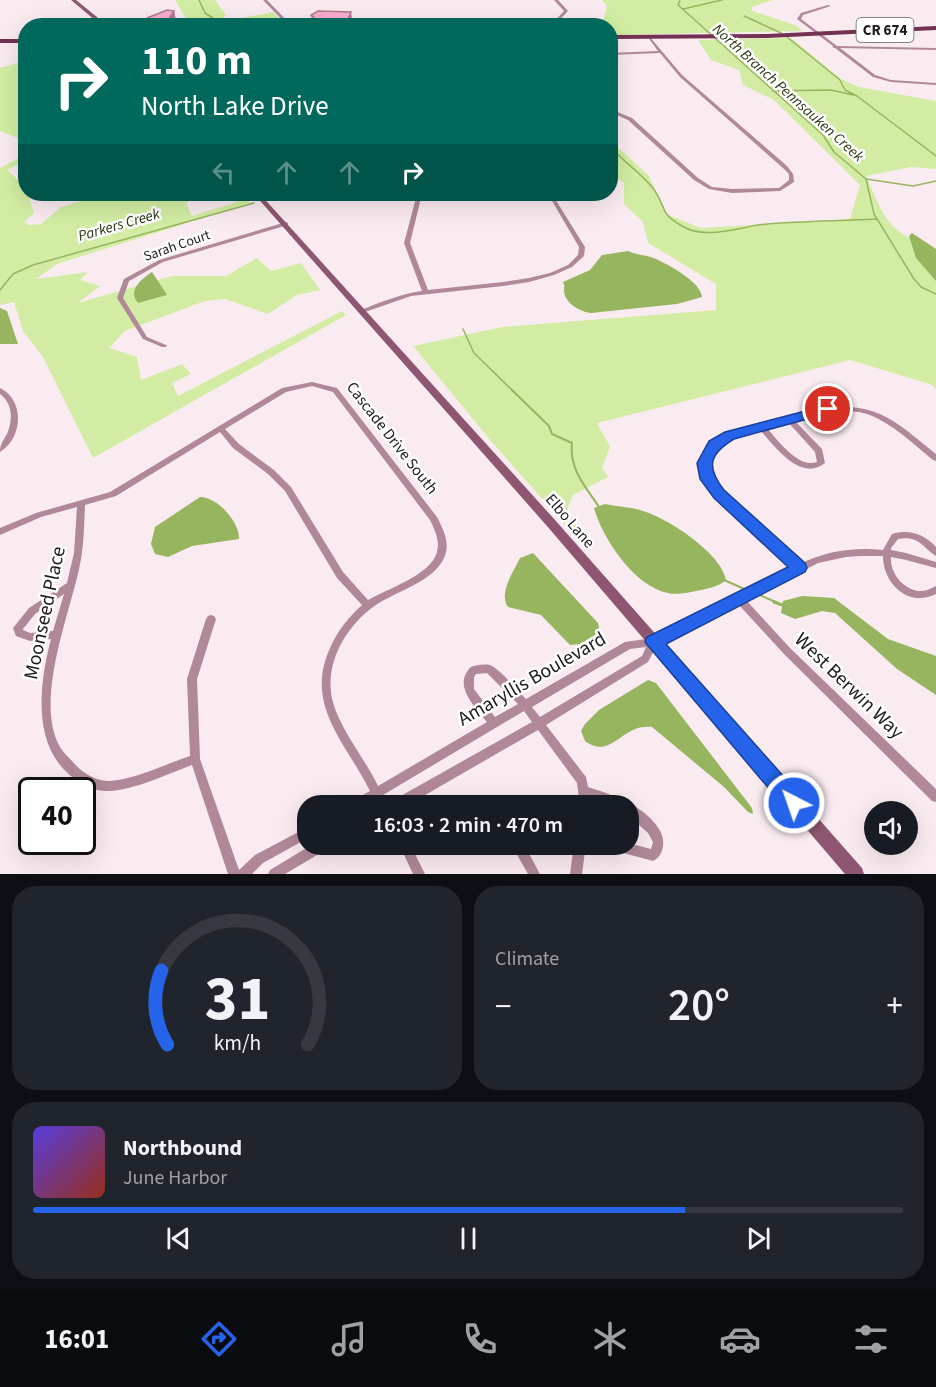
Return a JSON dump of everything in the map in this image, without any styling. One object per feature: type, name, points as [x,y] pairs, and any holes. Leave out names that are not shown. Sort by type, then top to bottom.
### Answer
[{"type":"main road","name":"CR 674","points":[[618,37],[817,33],[936,27]]},
{"type":"main road","points":[[0,41],[18,41]]},
{"type":"street","points":[[73,0],[96,18]]},
{"type":"street","points":[[266,0],[283,18]]},
{"type":"street","points":[[556,0],[567,11],[560,18]]},
{"type":"street","points":[[830,6],[799,16],[800,21],[879,78],[936,84]]},
{"type":"street","points":[[618,114],[630,119],[700,183],[711,188],[757,191],[780,189],[790,184],[793,178],[785,167],[681,76],[648,37]]},
{"type":"street","points":[[834,47],[936,49]]},
{"type":"street","points":[[618,54],[661,52]]},
{"type":"street","name":"Elbo Lane","points":[[263,201],[363,311],[856,874]]},
{"type":"street","points":[[416,201],[407,243],[426,292]]},
{"type":"street","points":[[363,311],[398,298],[426,292],[544,277],[574,265],[581,256],[580,242],[554,201]]},
{"type":"street","name":"Sarah Court","points":[[164,346],[145,338],[120,298],[126,280],[161,261],[286,224]]},
{"type":"street","name":"Cascade Drive South","points":[[0,532],[39,515],[81,505],[125,489],[276,394],[294,386],[321,385],[340,394],[428,512],[443,536],[442,553],[430,570],[368,606],[346,628],[335,648],[328,669],[326,691],[345,738],[376,793]]},
{"type":"street","points":[[0,390],[10,399],[15,423],[10,436],[0,449]]},
{"type":"street","points":[[799,568],[712,486],[705,471],[706,456],[714,444],[729,435],[837,408],[867,412],[893,424],[936,458]]},
{"type":"street","points":[[762,427],[792,459],[809,467],[816,467],[821,463],[819,451],[789,419]]},
{"type":"street","points":[[221,429],[236,446],[271,472],[288,489],[340,575],[368,606]]},
{"type":"street","name":"Moonseed Place","points":[[81,505],[78,553],[47,680],[47,718],[57,753],[82,778],[107,786],[195,759]]},
{"type":"street","points":[[936,553],[927,543],[907,534],[891,538],[887,554],[890,572],[905,590],[922,596],[936,590]]},
{"type":"street","points":[[413,795],[538,724],[645,659],[654,642],[799,568],[840,554],[887,554],[936,565]]},
{"type":"street","points":[[57,635],[30,637],[19,633],[18,628],[26,617],[71,585]]},
{"type":"street","name":"West Berwin Way","points":[[739,599],[787,651],[936,797]]},
{"type":"street","points":[[211,619],[192,679],[195,759],[234,874]]},
{"type":"street","name":"Amaryllis Boulevard","points":[[373,795],[628,645],[654,642]]},
{"type":"street","points":[[494,724],[468,690],[469,675],[474,670],[488,669],[494,673],[526,706],[582,781],[586,795]]},
{"type":"street","points":[[586,791],[596,795]]},
{"type":"street","points":[[639,818],[656,833],[660,842],[658,850],[653,855],[639,853]]},
{"type":"street","points":[[243,874],[259,859],[297,838]]},
{"type":"street","points":[[274,874],[306,855]]},
{"type":"street","points":[[410,855],[419,874]]},
{"type":"street","points":[[523,855],[534,874]]},
{"type":"street","points":[[576,874],[579,855]]},
{"type":"shaded area","points":[[175,0],[215,0],[226,15],[224,18],[186,18]]},
{"type":"shaded area","points":[[602,0],[773,0],[752,7],[752,11],[795,25],[802,31],[618,35],[618,18],[604,18],[607,6]]},
{"type":"shaded area","points":[[273,12],[279,18],[242,18]]},
{"type":"shaded area","points":[[791,38],[841,79],[859,87],[936,101],[936,169],[911,167],[866,176],[878,204],[898,231],[936,250],[936,389],[933,385],[850,360],[597,423],[610,447],[602,467],[608,477],[573,495],[566,512],[582,534],[581,543],[491,441],[413,346],[502,327],[716,310],[716,284],[648,243],[643,222],[624,204],[624,183],[618,179],[618,147],[649,176],[666,214],[701,228],[850,219],[860,185],[774,100],[743,85],[739,70],[711,60],[698,40]]},
{"type":"shaded area","points":[[18,63],[18,138],[0,131],[0,68]]},
{"type":"shaded area","points":[[18,159],[18,164],[7,170],[18,180],[18,201],[30,201],[34,213],[24,222],[29,225],[41,224],[61,207],[81,201],[189,201],[186,203],[192,216],[240,201],[250,203],[57,264],[36,279],[88,272],[80,280],[100,286],[78,303],[172,276],[226,276],[257,258],[271,271],[301,263],[320,290],[297,295],[268,314],[225,299],[205,301],[125,331],[109,348],[137,357],[141,380],[182,364],[191,374],[172,383],[178,396],[342,311],[346,315],[93,458],[43,357],[23,331],[14,302],[0,305],[0,168]]},
{"type":"shaded area","points":[[912,233],[936,249],[936,281],[916,258],[909,236]]},
{"type":"shaded area","points":[[628,251],[656,259],[676,270],[696,286],[702,297],[677,304],[591,313],[578,309],[567,300],[563,282],[590,270],[602,255]]},
{"type":"shaded area","points":[[152,272],[167,295],[138,303],[135,299],[135,290],[140,282]]},
{"type":"shaded area","points":[[0,308],[7,311],[18,344],[0,344]]},
{"type":"shaded area","points":[[200,497],[214,501],[227,512],[236,526],[239,539],[192,546],[168,557],[155,554],[151,544],[155,527]]},
{"type":"shaded area","points":[[605,504],[641,510],[681,530],[694,539],[715,560],[726,580],[712,587],[678,594],[656,589],[632,571],[604,533],[594,508]]},
{"type":"shaded area","points":[[533,553],[598,623],[600,632],[580,644],[570,645],[541,615],[508,607],[505,595],[511,576],[520,558]]},
{"type":"shaded area","points":[[802,596],[834,598],[888,639],[936,656],[936,695],[897,669],[835,613],[822,611],[795,619],[781,613],[783,601]]},
{"type":"shaded area","points":[[648,680],[656,683],[752,808],[753,814],[652,727],[632,730],[602,747],[585,741],[581,731],[599,710]]},
{"type":"building","points":[[167,10],[174,11],[169,18],[147,18]]},
{"type":"building","points":[[318,11],[351,12],[348,18],[315,18],[311,15]]},
{"type":"waterway","name":"Parkers Creek","points":[[199,0],[205,13],[213,18]]},
{"type":"waterway","name":"North Branch Pennsauken Creek","points":[[680,0],[678,5],[774,91]]},
{"type":"waterway","points":[[683,9],[722,0]]},
{"type":"waterway","points":[[744,16],[781,33]]},
{"type":"waterway","points":[[787,37],[840,80],[845,90],[857,96],[936,156]]},
{"type":"waterway","points":[[774,91],[831,90],[853,95]]},
{"type":"waterway","name":"North Branch Pennsauken Creek","points":[[774,91],[823,135],[834,152],[866,179]]},
{"type":"waterway","points":[[618,155],[651,185],[670,218],[691,230],[713,232],[767,224],[877,219]]},
{"type":"waterway","points":[[866,179],[913,186],[936,181]]},
{"type":"waterway","name":"North Branch Pennsauken Creek","points":[[866,179],[874,214],[914,279],[921,287],[936,294]]},
{"type":"waterway","name":"Parkers Creek","points":[[0,290],[13,274],[33,265],[254,203]]},
{"type":"waterway","points":[[463,329],[474,353],[514,392]]},
{"type":"waterway","points":[[512,390],[549,426],[552,434],[572,443],[576,469],[599,507]]},
{"type":"waterway","points":[[724,580],[749,591]]},
{"type":"waterway","points":[[755,593],[778,603]]},
{"type":"waterway","points":[[774,602],[782,605]]},
{"type":"route","points":[[794,803],[654,642],[760,590],[799,568],[719,494],[707,479],[704,463],[714,444],[729,435],[828,409]]}]
